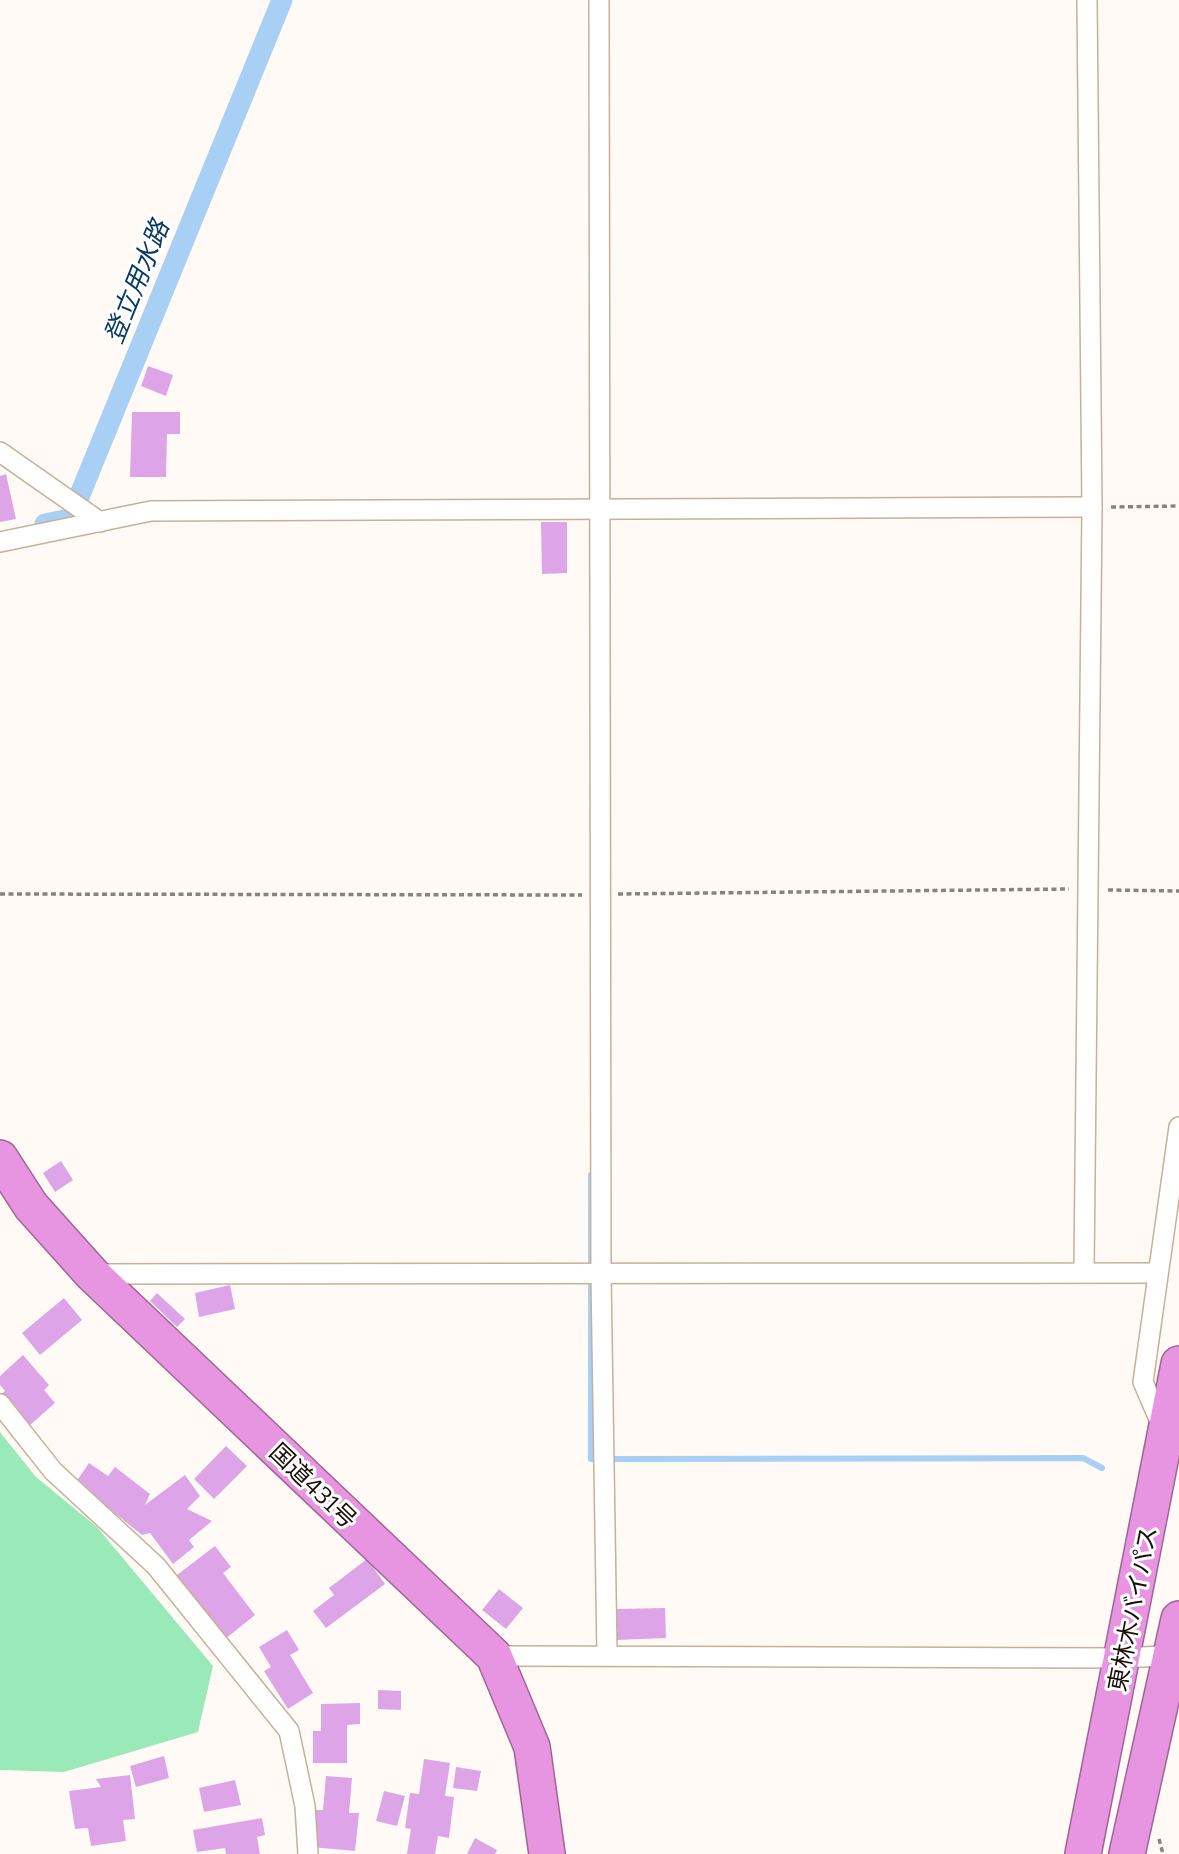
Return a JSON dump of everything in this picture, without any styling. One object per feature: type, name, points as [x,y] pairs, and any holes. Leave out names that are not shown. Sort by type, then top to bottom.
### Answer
[{"type":"highway","name":"国道431号","points":[[0,1158],[32,1206],[92,1274],[494,1656],[532,1747],[547,1854]]},
{"type":"highway","name":"東林木バイパス","points":[[1083,1854],[1124,1658],[1179,1364]]},
{"type":"highway","name":"東林木バイパス","points":[[1127,1854],[1176,1655],[1179,1619]]},
{"type":"street","points":[[599,0],[602,508],[601,1276],[607,1655]]},
{"type":"street","points":[[1084,1270],[1092,507],[1087,0]]},
{"type":"street","points":[[0,452],[100,522]]},
{"type":"street","points":[[0,542],[151,512],[1092,507]]},
{"type":"street","points":[[1166,1441],[1159,1412],[1143,1382],[1179,1127]]},
{"type":"street","points":[[92,1274],[601,1276],[1084,1270],[1158,1273]]},
{"type":"street","points":[[0,1404],[53,1471],[156,1566],[289,1731],[305,1807],[307,1854]]},
{"type":"street","points":[[494,1656],[1124,1658],[1176,1655]]},
{"type":"path","points":[[1092,507],[1179,506]]},
{"type":"path","points":[[0,894],[600,895],[1086,889],[1179,891]]},
{"type":"green space","points":[[0,1432],[36,1477],[97,1527],[213,1666],[198,1732],[64,1772],[0,1770]]},
{"type":"building","points":[[148,366],[173,375],[166,396],[141,386]]},
{"type":"building","points":[[132,412],[180,412],[180,434],[167,434],[166,477],[130,477]]},
{"type":"building","points":[[6,474],[16,519],[0,522],[0,476]]},
{"type":"building","points":[[541,522],[567,522],[567,573],[542,574]]},
{"type":"building","points":[[61,1161],[73,1180],[55,1192],[43,1173]]},
{"type":"building","points":[[230,1285],[235,1309],[199,1317],[195,1293]]},
{"type":"building","points":[[157,1293],[185,1319],[177,1327],[150,1301]]},
{"type":"building","points":[[64,1298],[82,1320],[40,1355],[22,1333]]},
{"type":"building","points":[[23,1355],[49,1385],[44,1390],[55,1403],[29,1426],[1,1394],[5,1391],[0,1385],[0,1376]]},
{"type":"building","points":[[226,1446],[247,1466],[214,1499],[194,1479]]},
{"type":"building","points":[[89,1463],[108,1476],[115,1467],[150,1494],[145,1505],[185,1475],[200,1496],[187,1509],[212,1521],[189,1540],[194,1547],[173,1564],[150,1533],[142,1535],[76,1482]]},
{"type":"building","points":[[215,1546],[231,1567],[223,1573],[255,1615],[225,1639],[177,1575]]},
{"type":"building","points":[[367,1559],[385,1584],[326,1628],[313,1611],[334,1595],[329,1588]]},
{"type":"building","points":[[499,1589],[523,1608],[506,1629],[482,1610]]},
{"type":"building","points":[[665,1608],[666,1638],[616,1640],[615,1609]]},
{"type":"building","points":[[287,1630],[299,1650],[290,1655],[313,1693],[288,1709],[264,1671],[271,1667],[259,1647]]},
{"type":"building","points":[[378,1690],[401,1691],[401,1710],[378,1709]]},
{"type":"building","points":[[360,1703],[360,1724],[347,1725],[347,1763],[313,1763],[313,1731],[321,1731],[321,1704]]},
{"type":"building","points":[[164,1756],[169,1778],[136,1787],[130,1766]]},
{"type":"building","points":[[424,1759],[450,1763],[445,1796],[454,1797],[449,1838],[438,1836],[435,1854],[407,1854],[411,1829],[405,1828],[410,1793],[419,1794]]},
{"type":"building","points":[[456,1767],[481,1771],[477,1791],[453,1788]]},
{"type":"building","points":[[130,1775],[135,1819],[123,1820],[126,1841],[91,1846],[88,1828],[75,1829],[69,1791],[101,1787],[96,1779]]},
{"type":"building","points":[[326,1776],[352,1778],[349,1813],[359,1813],[355,1851],[311,1847],[314,1810],[323,1810]]},
{"type":"building","points":[[235,1780],[241,1805],[204,1812],[199,1788]]},
{"type":"building","points":[[384,1791],[405,1796],[397,1826],[376,1821]]},
{"type":"building","points":[[262,1818],[265,1835],[257,1837],[260,1854],[226,1854],[225,1848],[197,1852],[193,1830]]},
{"type":"building","points":[[475,1838],[497,1850],[495,1854],[467,1854]]},
{"type":"waterway","name":"登立用水路","points":[[45,524],[70,519],[282,0]]},
{"type":"waterway","points":[[591,1175],[591,1459],[1083,1458],[1102,1468]]}]
